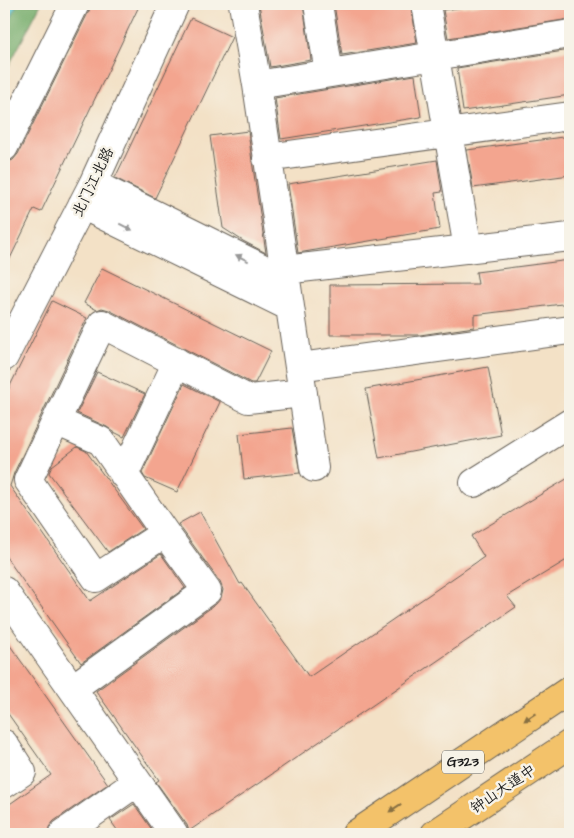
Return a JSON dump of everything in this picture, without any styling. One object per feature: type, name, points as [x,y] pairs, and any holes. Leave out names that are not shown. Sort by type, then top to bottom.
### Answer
[{"type":"highway","name":"G323","points":[[356,834],[570,690]]},
{"type":"highway","name":"钟山大道中","points":[[435,834],[570,744]]},
{"type":"street","points":[[4,147],[75,4]]},
{"type":"street","name":"北门江北路","points":[[4,357],[88,194],[175,4]]},
{"type":"street","points":[[243,4],[257,85],[314,468]]},
{"type":"street","points":[[318,4],[329,72]]},
{"type":"street","points":[[426,4],[468,249]]},
{"type":"street","points":[[257,85],[570,34]]},
{"type":"street","points":[[267,158],[570,116]]},
{"type":"street","points":[[88,194],[285,275],[468,249],[570,237]]},
{"type":"street","points":[[88,194],[290,307]]},
{"type":"street","points":[[166,534],[96,578],[28,480],[102,324],[248,399],[301,380],[570,330]]},
{"type":"street","points":[[124,474],[177,362]]},
{"type":"street","points":[[56,421],[101,441],[207,591],[73,688]]},
{"type":"street","points":[[474,483],[570,423]]},
{"type":"street","points":[[4,591],[174,834]]},
{"type":"street","points":[[4,744],[22,772],[4,784]]},
{"type":"street","points":[[63,834],[138,782]]},
{"type":"green space","points":[[4,4],[41,4],[4,75]]},
{"type":"water","points":[[4,4],[17,4],[4,37]]},
{"type":"building","points":[[91,4],[140,4],[41,212],[34,209],[4,271],[4,170],[8,162],[13,160],[18,154]]},
{"type":"building","points":[[259,4],[303,4],[311,60],[270,67]]},
{"type":"building","points":[[334,4],[411,4],[417,43],[342,55]]},
{"type":"building","points":[[486,4],[570,4],[570,19],[448,38],[443,10]]},
{"type":"building","points":[[191,18],[232,37],[155,198],[115,178]]},
{"type":"building","points":[[570,50],[570,95],[463,111],[457,68]]},
{"type":"building","points":[[415,75],[421,117],[281,139],[275,98]]},
{"type":"building","points":[[248,131],[266,253],[223,228],[210,136]]},
{"type":"building","points":[[570,136],[570,175],[473,188],[467,150]]},
{"type":"building","points":[[437,160],[442,192],[435,193],[440,229],[298,253],[288,184]]},
{"type":"building","points":[[570,260],[570,303],[474,315],[474,327],[420,335],[330,335],[330,285],[478,284],[476,272]]},
{"type":"building","points":[[102,268],[271,351],[255,383],[251,383],[109,310],[102,308],[97,310],[84,303]]},
{"type":"building","points":[[52,301],[87,318],[14,473],[10,486],[90,601],[161,554],[185,588],[81,663],[4,554],[4,398]]},
{"type":"building","points":[[488,367],[501,435],[379,458],[366,389]]},
{"type":"building","points":[[97,372],[145,394],[124,437],[77,413]]},
{"type":"building","points":[[184,384],[220,402],[177,492],[145,478],[142,473]]},
{"type":"building","points":[[292,428],[300,473],[244,479],[239,434]]},
{"type":"building","points":[[77,447],[86,451],[143,529],[108,552],[49,473],[52,466]]},
{"type":"building","points":[[570,477],[570,558],[507,596],[516,607],[189,831],[187,825],[156,782],[159,780],[96,691],[216,604],[221,598],[223,590],[220,582],[178,524],[200,512],[240,584],[242,583],[309,677],[484,557],[471,536]]},
{"type":"building","points":[[4,637],[108,784],[54,821],[49,827],[48,834],[4,834],[4,808],[51,775],[4,708]]},
{"type":"building","points":[[134,804],[155,834],[120,834],[110,820]]}]
